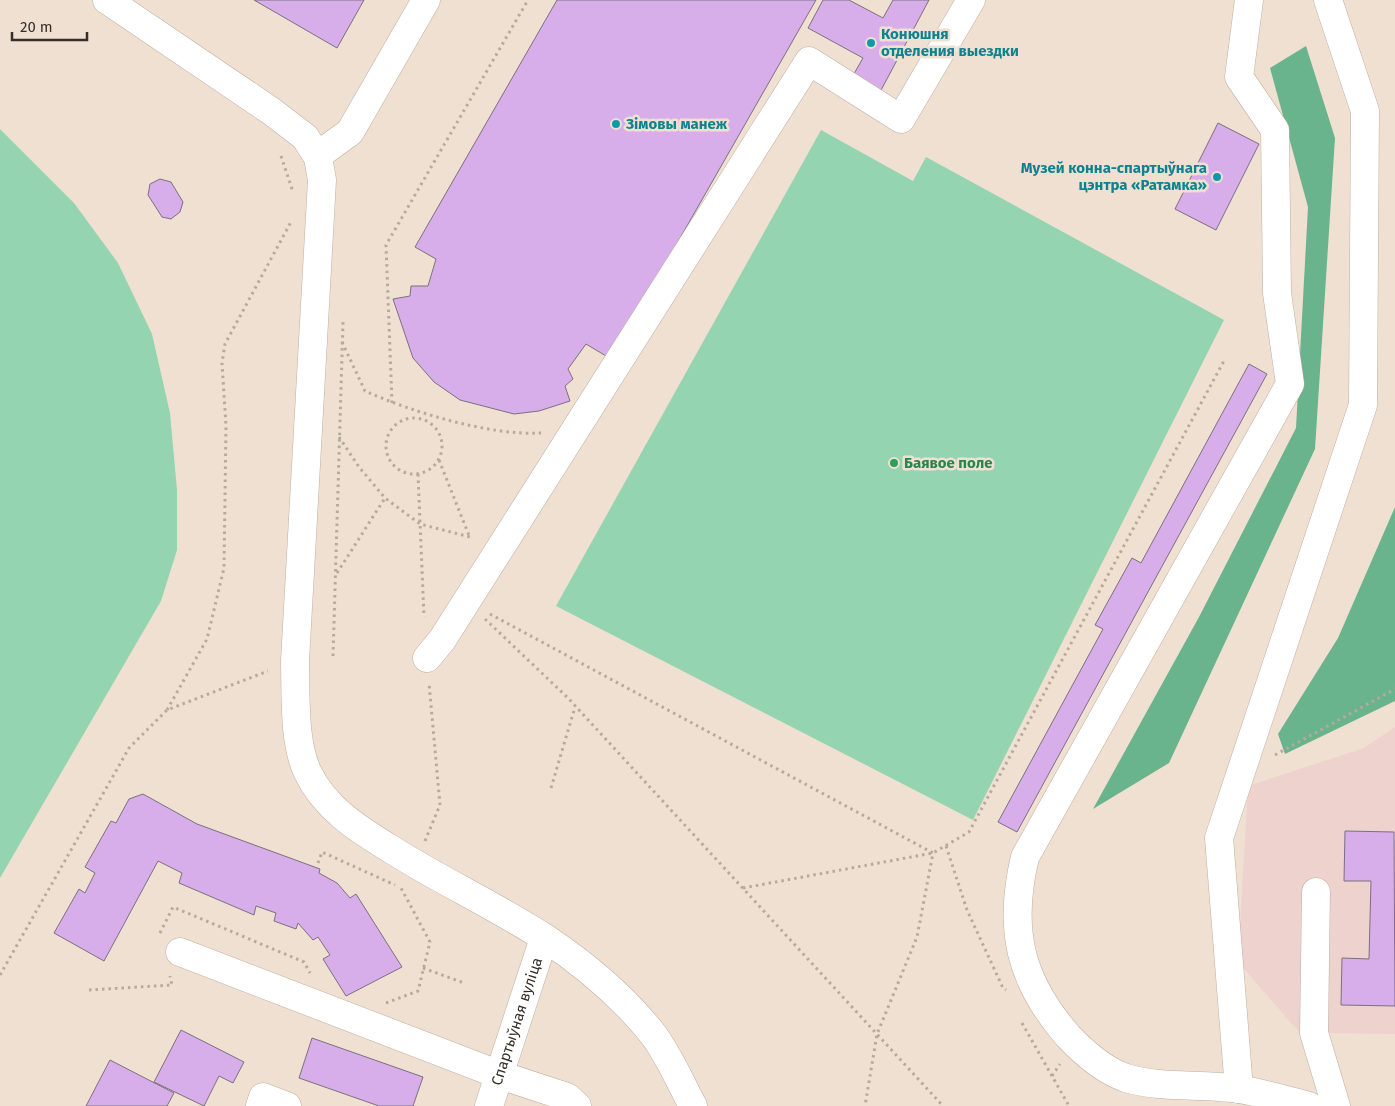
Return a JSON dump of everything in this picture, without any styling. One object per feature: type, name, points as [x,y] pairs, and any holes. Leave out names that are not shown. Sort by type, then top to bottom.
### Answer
[{"type":"street","points":[[107,0],[271,111],[305,137],[317,156],[322,180],[295,661],[297,722],[308,772],[322,795],[337,812],[358,829],[544,938],[622,999],[653,1035],[693,1106]]},
{"type":"street","points":[[317,156],[350,132],[426,0]]},
{"type":"street","points":[[427,658],[442,640],[467,602],[808,61],[901,119],[971,0]]},
{"type":"street","points":[[1249,0],[1239,77],[1275,130],[1277,293],[1290,384],[1025,857],[1018,886],[1016,911],[1024,963],[1034,989],[1048,1012],[1088,1056],[1103,1067],[1124,1077],[1149,1084],[1239,1089],[1309,1106]]},
{"type":"street","points":[[1239,1089],[1219,838],[1363,404],[1364,111],[1328,0]]},
{"type":"street","points":[[1316,892],[1314,1033],[1336,1106]]},
{"type":"street","name":"Спартыўная вуліца","points":[[489,1106],[544,938]]},
{"type":"street","points":[[170,953],[500,1075],[567,1097],[577,1106]]},
{"type":"street","points":[[260,1106],[263,1096],[287,1106]]},
{"type":"path","points":[[392,403],[386,245],[528,0]]},
{"type":"path","points":[[0,975],[129,748],[167,710],[207,639],[224,568],[226,426],[222,363],[225,344],[294,216]]},
{"type":"path","points":[[333,656],[342,342],[365,391],[392,403],[463,423],[524,434],[576,430]]},
{"type":"path","points":[[743,888],[933,853],[969,832],[1225,359]]},
{"type":"path","points":[[421,419],[422,412]]},
{"type":"path","points":[[412,418],[421,419],[435,428],[440,435],[442,452],[439,460],[426,472],[418,474],[400,472],[388,458],[385,450],[389,431],[395,424],[412,418]]},
{"type":"path","points":[[339,437],[359,467],[385,498],[420,524],[470,538]]},
{"type":"path","points":[[439,460],[484,574]]},
{"type":"path","points":[[415,864],[440,804],[427,658],[418,474]]},
{"type":"path","points":[[336,575],[385,498]]},
{"type":"path","points":[[467,602],[933,853]]},
{"type":"path","points":[[467,602],[575,706],[944,1106]]},
{"type":"path","points":[[167,710],[295,661]]},
{"type":"path","points":[[1240,773],[1395,689]]},
{"type":"path","points":[[551,788],[575,706]]},
{"type":"path","points":[[946,846],[967,910],[1007,996]]},
{"type":"path","points":[[318,863],[322,852],[401,888],[430,942],[418,991],[384,1004]]},
{"type":"path","points":[[865,1106],[877,1034],[917,937],[933,853]]},
{"type":"path","points":[[89,990],[172,985],[170,953],[160,933],[173,907],[304,962],[312,977]]},
{"type":"path","points":[[423,968],[464,983]]},
{"type":"path","points":[[1002,988],[1010,992]]},
{"type":"path","points":[[1021,1020],[1069,1106]]},
{"type":"shaded area","points":[[1395,727],[1395,1034],[1300,1033],[1238,962],[1248,786],[1364,748]]},
{"type":"green space","points":[[1306,46],[1335,138],[1315,449],[1169,763],[1093,809],[1199,617],[1296,428],[1308,207],[1270,68]]},
{"type":"green space","points":[[0,129],[74,203],[118,263],[152,334],[170,413],[177,490],[177,550],[161,601],[0,878]]},
{"type":"green space","name":"Баявое поле","points":[[821,130],[913,181],[926,157],[1224,320],[973,820],[556,606]]},
{"type":"green space","points":[[1395,507],[1395,701],[1285,754],[1278,734],[1338,638]]},
{"type":"building","points":[[254,0],[364,0],[337,48]]},
{"type":"building","name":"Зімовы манеж","points":[[557,0],[816,0],[611,359],[586,344],[568,369],[573,379],[565,386],[570,401],[539,411],[514,414],[460,400],[434,382],[413,358],[393,299],[410,296],[411,286],[428,286],[436,259],[415,247]]},
{"type":"building","name":"Конюшня отделения выездки","points":[[823,0],[849,0],[883,18],[893,0],[929,0],[879,94],[851,79],[863,58],[808,28]]},
{"type":"building","name":"Музей конна-спартыўнага цэнтра «Ратамка»","points":[[1218,123],[1259,144],[1216,230],[1175,209]]},
{"type":"building","points":[[160,179],[171,182],[183,202],[180,212],[171,219],[162,217],[148,195],[150,184]]},
{"type":"building","points":[[1249,364],[1267,374],[1017,832],[998,822],[1103,629],[1095,625],[1132,558],[1141,563]]},
{"type":"building","points":[[143,794],[197,824],[320,869],[319,873],[337,883],[350,898],[356,894],[402,967],[346,996],[323,959],[330,955],[318,937],[313,940],[298,923],[296,929],[274,921],[276,913],[256,906],[254,915],[179,883],[182,873],[158,861],[104,961],[54,933],[79,889],[85,893],[95,873],[85,867],[111,821],[116,823],[129,799]]},
{"type":"building","points":[[1345,831],[1394,832],[1395,1006],[1341,1005],[1342,958],[1369,959],[1371,881],[1344,881]]},
{"type":"building","points":[[181,1030],[244,1062],[233,1083],[219,1076],[204,1106],[154,1082]]},
{"type":"building","points":[[312,1038],[423,1077],[413,1106],[379,1106],[299,1078]]},
{"type":"building","points":[[110,1060],[174,1093],[167,1106],[86,1106]]},
{"type":"place","name":"Конюшня отделения выездки","points":[[871,43]]},
{"type":"place","name":"Зімовы манеж","points":[[616,124]]},
{"type":"place","name":"Музей конна-спартыўнага цэнтра «Ратамка»","points":[[1217,177]]},
{"type":"place","name":"Баявое поле","points":[[894,463]]}]
